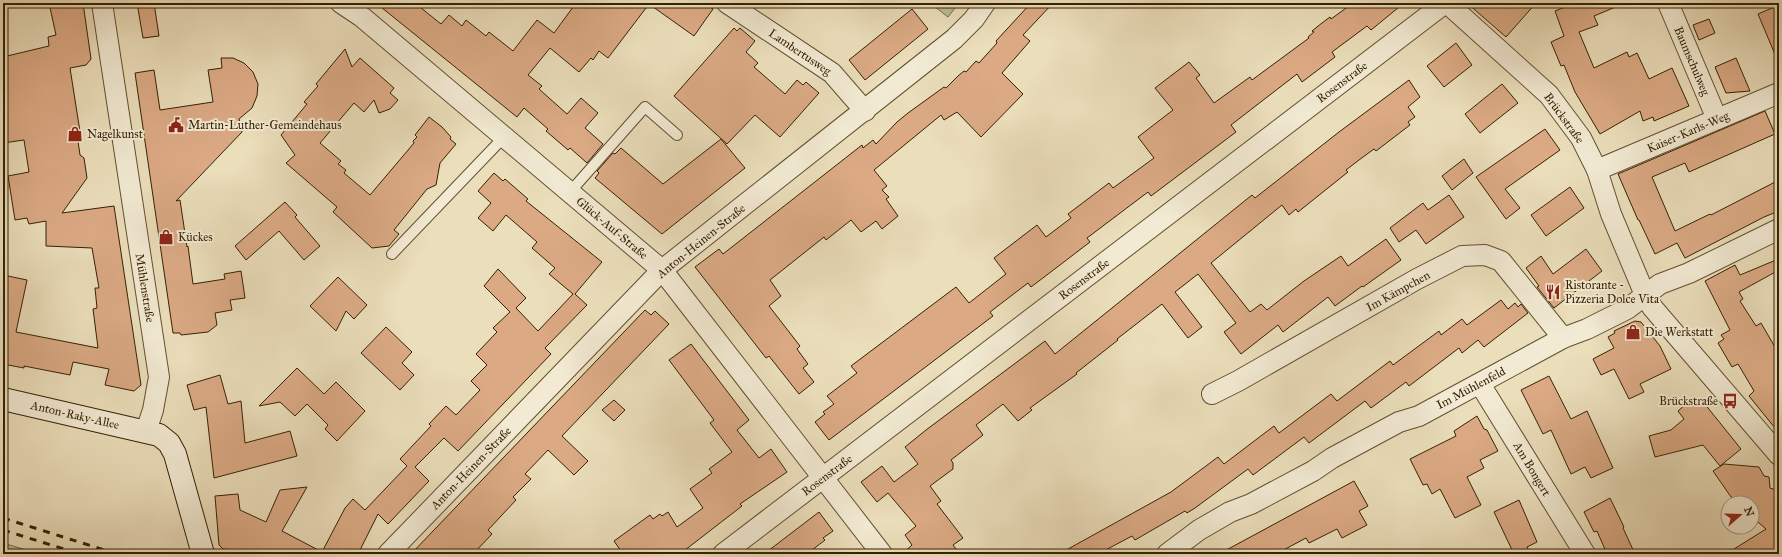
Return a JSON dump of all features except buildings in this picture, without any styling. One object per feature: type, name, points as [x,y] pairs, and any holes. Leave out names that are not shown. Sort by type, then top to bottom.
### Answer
[{"type":"street","name":"Mühlenstraße","points":[[102,3],[159,377],[153,410],[146,431]]},
{"type":"street","name":"Glück-Auf-Straße","points":[[341,3],[362,17],[662,270],[824,477],[882,554]]},
{"type":"street","name":"Lambertusweg","points":[[727,3],[832,73],[865,110]]},
{"type":"street","name":"Anton-Heinen-Straße","points":[[388,554],[662,270],[954,39],[974,19],[986,3]]},
{"type":"street","name":"Brückstraße","points":[[1446,3],[1549,95],[1581,138],[1597,170],[1611,214],[1645,295],[1652,307],[1779,456]]},
{"type":"street","name":"Rosenstraße","points":[[723,554],[1446,3]]},
{"type":"street","name":"Baumschulweg","points":[[1668,3],[1717,119]]},
{"type":"street","name":"Kaiser-Karls-Weg","points":[[1597,170],[1779,93]]},
{"type":"street","name":"Im Mühlenfeld","points":[[1167,554],[1199,530],[1230,512],[1251,504],[1313,471],[1332,458],[1400,422],[1419,416],[1563,338],[1587,329],[1627,308],[1660,284],[1690,273],[1779,229]]},
{"type":"street","name":"Im Kämpchen","points":[[1212,394],[1238,382],[1417,279],[1462,256],[1485,255],[1501,261],[1563,338]]},
{"type":"street","name":"Am Bongert","points":[[1480,384],[1585,554]]},
{"type":"street","name":"Anton-Raky-Allee","points":[[3,399],[146,431]]},
{"type":"street","points":[[146,431],[159,435],[169,443],[175,454],[204,554]]},
{"type":"lane","points":[[570,192],[645,107],[677,135]]},
{"type":"lane","points":[[392,254],[504,137]]},
{"type":"green space","points":[[930,3],[959,3],[948,17]]},
{"type":"green space","points":[[3,543],[40,554],[3,554]]},
{"type":"railway","points":[[3,518],[117,554]]},
{"type":"railway","points":[[3,530],[80,554]]},
{"type":"place","name":"Martin-Luther-Gemeindehaus","points":[[176,125]]},
{"type":"place","name":"Nagelkunst","points":[[75,134]]},
{"type":"place","name":"Kückes","points":[[166,237]]},
{"type":"place","name":"Ristorante - Pizzeria Dolce Vita","points":[[1553,292]]},
{"type":"place","name":"Die Werkstatt","points":[[1633,332]]},
{"type":"place","name":"Brückstraße","points":[[1730,401]]}]
